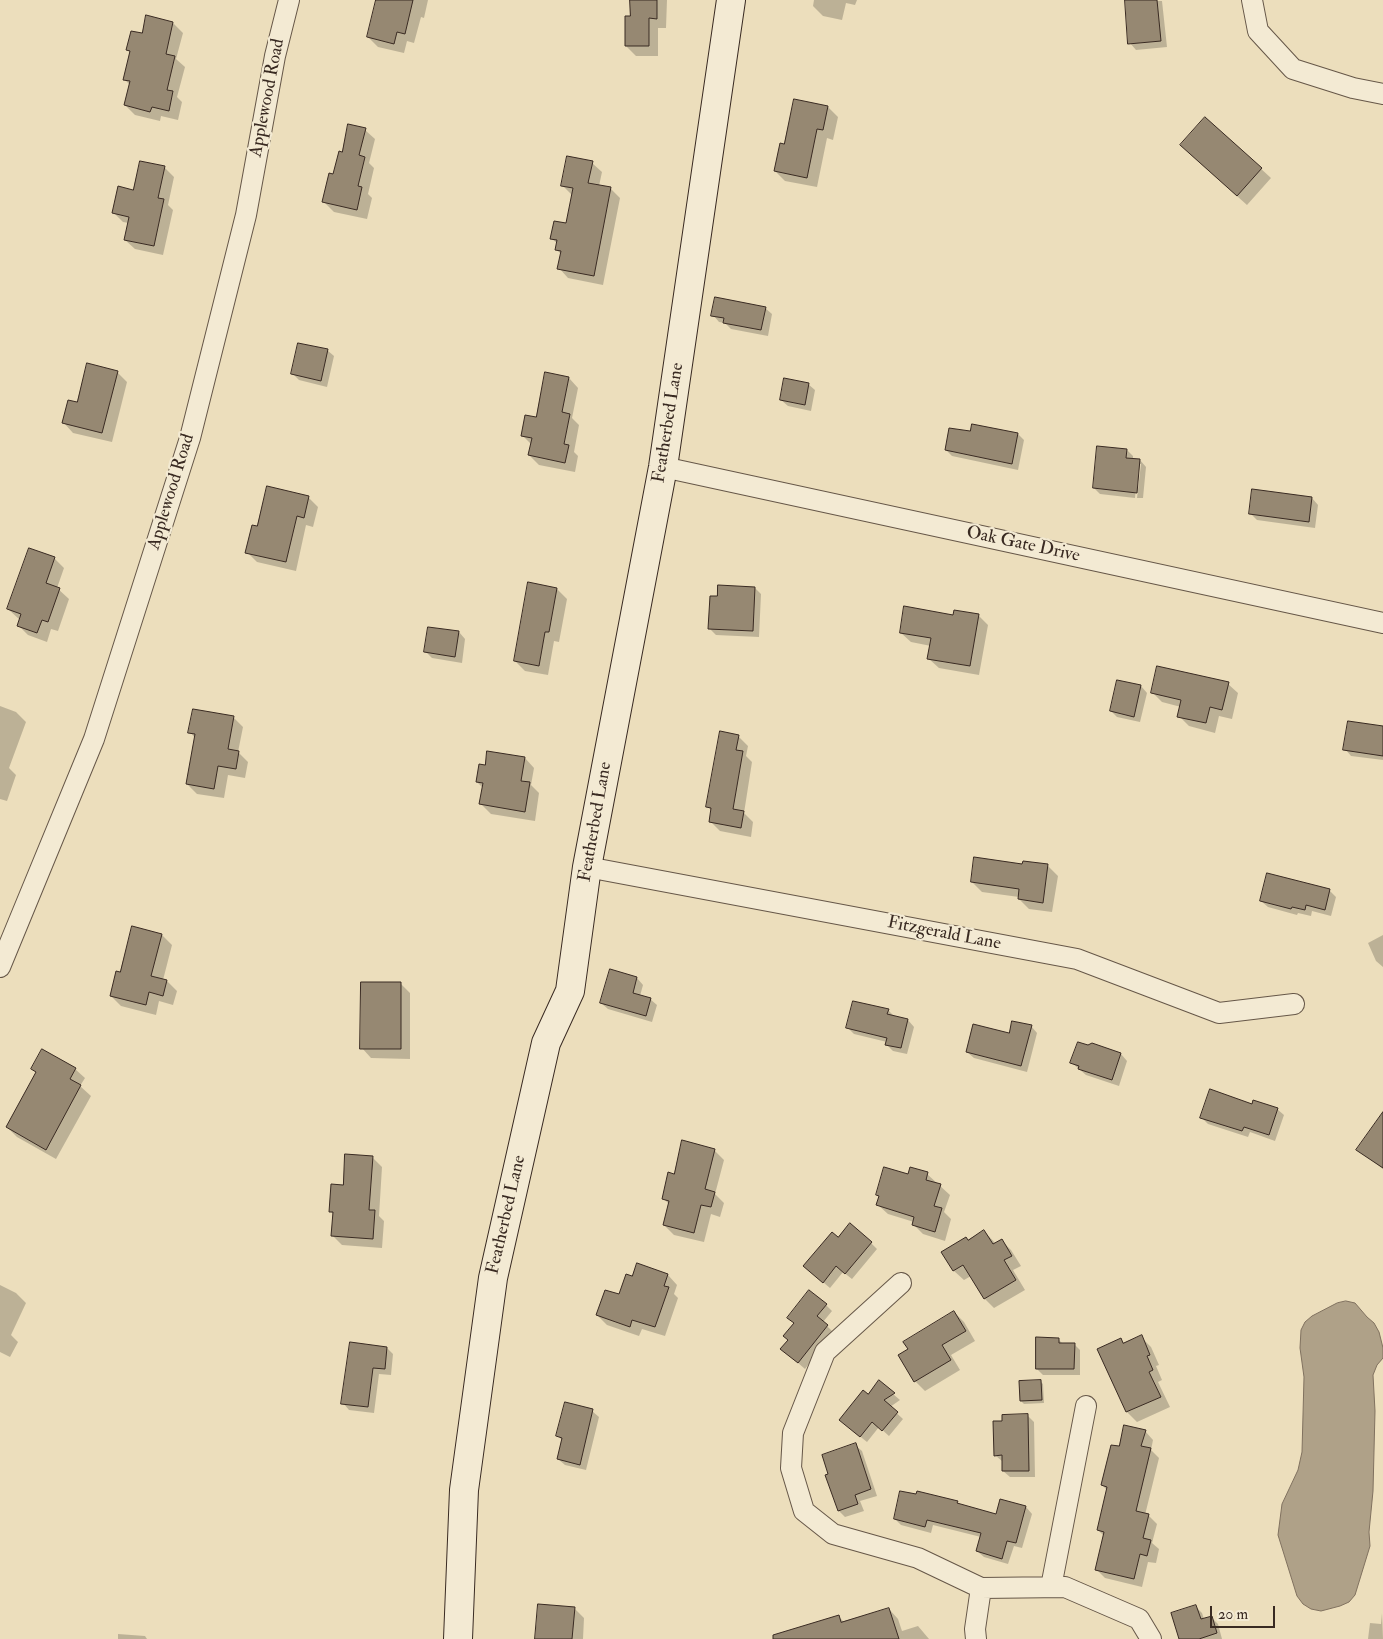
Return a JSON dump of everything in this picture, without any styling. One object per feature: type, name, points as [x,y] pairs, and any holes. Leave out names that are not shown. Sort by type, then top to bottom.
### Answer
[{"type":"street","name":"Applewood Road","points":[[0,967],[94,739],[190,438],[246,215],[275,56],[289,0]]},
{"type":"street","name":"Featherbed Lane","points":[[458,1639],[464,1490],[492,1278],[546,1043],[570,991],[587,867],[663,467],[731,0]]},
{"type":"street","points":[[1252,0],[1258,31],[1293,69],[1353,88],[1383,94]]},
{"type":"street","name":"Oak Gate Drive","points":[[663,467],[1383,623]]},
{"type":"street","name":"Fitzgerald Lane","points":[[587,867],[1078,959],[1218,1013],[1294,1004]]},
{"type":"street","points":[[902,1283],[825,1352],[793,1433],[791,1468],[804,1511],[833,1534],[918,1558],[981,1588],[1065,1587],[1139,1619],[1151,1639]]},
{"type":"street","points":[[1051,1587],[1086,1406]]},
{"type":"street","points":[[976,1639],[974,1629],[981,1588]]},
{"type":"shaded area","points":[[1346,1301],[1355,1303],[1374,1323],[1379,1332],[1383,1348],[1383,1358],[1377,1365],[1373,1375],[1375,1411],[1373,1491],[1369,1532],[1370,1546],[1355,1595],[1349,1602],[1321,1611],[1311,1609],[1303,1604],[1297,1596],[1278,1535],[1282,1504],[1298,1470],[1302,1452],[1304,1377],[1300,1348],[1301,1330],[1305,1322],[1312,1316],[1337,1303]]},
{"type":"building","points":[[376,0],[413,0],[405,34],[397,32],[394,44],[367,37]]},
{"type":"building","points":[[630,0],[657,0],[657,19],[649,18],[649,46],[625,46],[625,16],[630,16]]},
{"type":"building","points":[[1125,0],[1157,0],[1161,41],[1128,44]]},
{"type":"building","points":[[146,15],[173,22],[166,54],[175,56],[167,90],[173,91],[169,111],[152,107],[150,112],[124,105],[130,81],[123,80],[130,51],[126,50],[131,31],[142,33]]},
{"type":"building","points":[[794,99],[828,106],[823,130],[817,129],[807,178],[774,171],[780,143],[784,144]]},
{"type":"building","points":[[1205,117],[1262,168],[1237,196],[1180,145]]},
{"type":"building","points":[[348,124],[366,128],[359,155],[365,157],[358,186],[362,187],[357,210],[322,202],[329,173],[333,174],[339,151],[342,152]]},
{"type":"building","points":[[567,156],[593,161],[588,183],[611,187],[594,276],[557,269],[561,251],[555,250],[557,240],[550,239],[554,221],[566,223],[573,188],[561,186]]},
{"type":"building","points":[[140,161],[165,166],[158,198],[164,199],[154,246],[124,240],[129,217],[112,213],[118,186],[133,190]]},
{"type":"building","points":[[715,297],[766,307],[761,330],[723,323],[724,318],[711,316]]},
{"type":"building","points":[[298,343],[328,349],[321,381],[291,374]]},
{"type":"building","points":[[87,363],[118,371],[102,433],[62,423],[68,400],[77,402]]},
{"type":"building","points":[[545,372],[569,377],[562,412],[570,414],[564,444],[569,445],[565,463],[528,455],[532,438],[521,436],[525,415],[536,417]]},
{"type":"building","points":[[784,378],[809,383],[805,405],[780,400]]},
{"type":"building","points":[[972,424],[1018,433],[1012,464],[945,450],[949,428],[970,431]]},
{"type":"building","points":[[1097,446],[1127,449],[1126,458],[1140,459],[1137,493],[1093,488]]},
{"type":"building","points":[[267,486],[309,496],[304,518],[297,516],[286,562],[245,553],[252,525],[257,526]]},
{"type":"building","points":[[1252,489],[1312,497],[1309,522],[1249,514]]},
{"type":"building","points":[[29,548],[55,557],[46,583],[60,588],[48,622],[42,620],[37,633],[17,626],[21,614],[7,609]]},
{"type":"building","points":[[528,582],[557,588],[549,632],[545,632],[539,666],[514,661]]},
{"type":"building","points":[[718,585],[755,587],[753,631],[708,629],[710,596],[717,596]]},
{"type":"building","points":[[904,606],[953,615],[954,610],[979,614],[970,666],[927,659],[931,638],[900,633]]},
{"type":"building","points":[[428,627],[459,631],[455,657],[424,652]]},
{"type":"building","points":[[1157,666],[1229,682],[1222,710],[1210,707],[1206,723],[1177,717],[1181,700],[1151,693]]},
{"type":"building","points":[[1117,680],[1141,685],[1134,717],[1110,711]]},
{"type":"building","points":[[193,709],[234,716],[228,749],[239,751],[236,769],[218,766],[214,789],[186,784],[195,734],[188,733]]},
{"type":"building","points":[[1348,721],[1383,726],[1383,756],[1343,750]]},
{"type":"building","points":[[720,731],[739,735],[736,750],[743,751],[733,809],[744,811],[741,828],[709,822],[711,808],[706,807]]},
{"type":"building","points":[[487,751],[525,757],[521,781],[530,782],[525,812],[479,804],[483,783],[476,782],[479,764],[485,765]]},
{"type":"building","points":[[974,857],[1022,864],[1023,861],[1048,864],[1043,903],[1018,899],[1019,889],[971,882]]},
{"type":"building","points":[[1267,873],[1330,889],[1325,910],[1306,905],[1305,910],[1292,907],[1291,909],[1260,901]]},
{"type":"building","points":[[132,926],[162,934],[151,976],[167,980],[163,996],[149,992],[146,1005],[110,996],[116,971],[120,972]]},
{"type":"building","points":[[610,969],[637,977],[633,993],[651,998],[646,1016],[600,1003]]},
{"type":"building","points":[[361,982],[401,982],[401,1049],[360,1049]]},
{"type":"building","points":[[853,1001],[889,1009],[887,1014],[908,1019],[901,1048],[885,1045],[887,1038],[846,1028]]},
{"type":"building","points":[[1012,1021],[1032,1025],[1021,1066],[966,1052],[973,1024],[1009,1033]]},
{"type":"building","points":[[1078,1042],[1088,1045],[1092,1043],[1121,1053],[1112,1080],[1078,1069],[1079,1066],[1070,1063]]},
{"type":"building","points":[[42,1049],[76,1068],[70,1079],[81,1085],[46,1150],[6,1127],[36,1072],[31,1069]]},
{"type":"building","points":[[1210,1089],[1252,1104],[1253,1100],[1278,1108],[1269,1135],[1244,1127],[1242,1131],[1200,1118]]},
{"type":"building","points":[[1383,1112],[1383,1168],[1356,1150]]},
{"type":"building","points":[[682,1140],[715,1149],[705,1189],[715,1192],[711,1207],[701,1205],[694,1233],[663,1225],[669,1201],[662,1199],[668,1172],[674,1174]]},
{"type":"building","points":[[345,1154],[373,1156],[369,1210],[375,1210],[373,1239],[331,1236],[333,1212],[329,1212],[331,1184],[343,1185]]},
{"type":"building","points":[[884,1167],[908,1174],[910,1167],[928,1172],[926,1180],[941,1184],[934,1206],[942,1208],[935,1232],[912,1225],[914,1217],[876,1205],[879,1196],[876,1195]]},
{"type":"building","points":[[850,1223],[872,1242],[845,1274],[836,1266],[823,1283],[803,1266],[832,1232],[838,1237]]},
{"type":"building","points":[[984,1230],[993,1244],[1002,1239],[1012,1256],[1004,1260],[1016,1280],[984,1299],[963,1265],[953,1271],[941,1252],[966,1237],[968,1240]]},
{"type":"building","points":[[637,1263],[668,1274],[664,1286],[669,1287],[655,1327],[632,1320],[630,1327],[596,1315],[605,1290],[619,1294],[626,1274],[632,1276]]},
{"type":"building","points":[[809,1290],[827,1304],[817,1316],[828,1325],[798,1363],[780,1349],[788,1340],[783,1336],[794,1323],[787,1318]]},
{"type":"building","points":[[954,1311],[966,1331],[942,1345],[951,1360],[914,1382],[898,1355],[908,1349],[903,1342]]},
{"type":"building","points":[[1142,1335],[1150,1355],[1147,1356],[1153,1370],[1149,1372],[1161,1397],[1126,1412],[1097,1349],[1121,1338],[1123,1343]]},
{"type":"building","points":[[1036,1337],[1059,1338],[1059,1343],[1075,1343],[1074,1369],[1036,1369]]},
{"type":"building","points":[[350,1342],[387,1347],[385,1369],[373,1368],[368,1407],[341,1404]]},
{"type":"building","points":[[879,1380],[895,1393],[884,1400],[898,1412],[882,1431],[872,1422],[860,1437],[839,1420],[863,1390],[868,1394]]},
{"type":"building","points":[[1041,1380],[1042,1400],[1020,1401],[1019,1381]]},
{"type":"building","points":[[565,1402],[593,1409],[580,1465],[557,1459],[562,1438],[556,1436]]},
{"type":"building","points":[[1028,1414],[1029,1471],[1002,1471],[1002,1455],[994,1456],[993,1421],[1002,1421],[1002,1415]]},
{"type":"building","points":[[1124,1425],[1146,1430],[1141,1446],[1151,1448],[1136,1511],[1149,1514],[1143,1538],[1151,1540],[1147,1556],[1140,1554],[1134,1579],[1095,1570],[1104,1532],[1097,1530],[1107,1487],[1101,1485],[1111,1445],[1119,1446]]},
{"type":"building","points":[[856,1443],[871,1489],[855,1495],[858,1504],[838,1511],[825,1475],[828,1474],[822,1455]]},
{"type":"building","points":[[900,1491],[916,1494],[917,1491],[958,1501],[957,1503],[996,1514],[1000,1499],[1026,1506],[1016,1543],[1007,1541],[1002,1559],[976,1551],[981,1533],[927,1520],[925,1527],[894,1519]]},
{"type":"building","points":[[538,1604],[575,1607],[572,1639],[535,1639]]},
{"type":"building","points":[[1196,1605],[1201,1619],[1212,1616],[1217,1633],[1199,1639],[1179,1639],[1171,1613]]},
{"type":"building","points":[[889,1608],[899,1639],[773,1639],[773,1635],[839,1615],[841,1622]]}]
